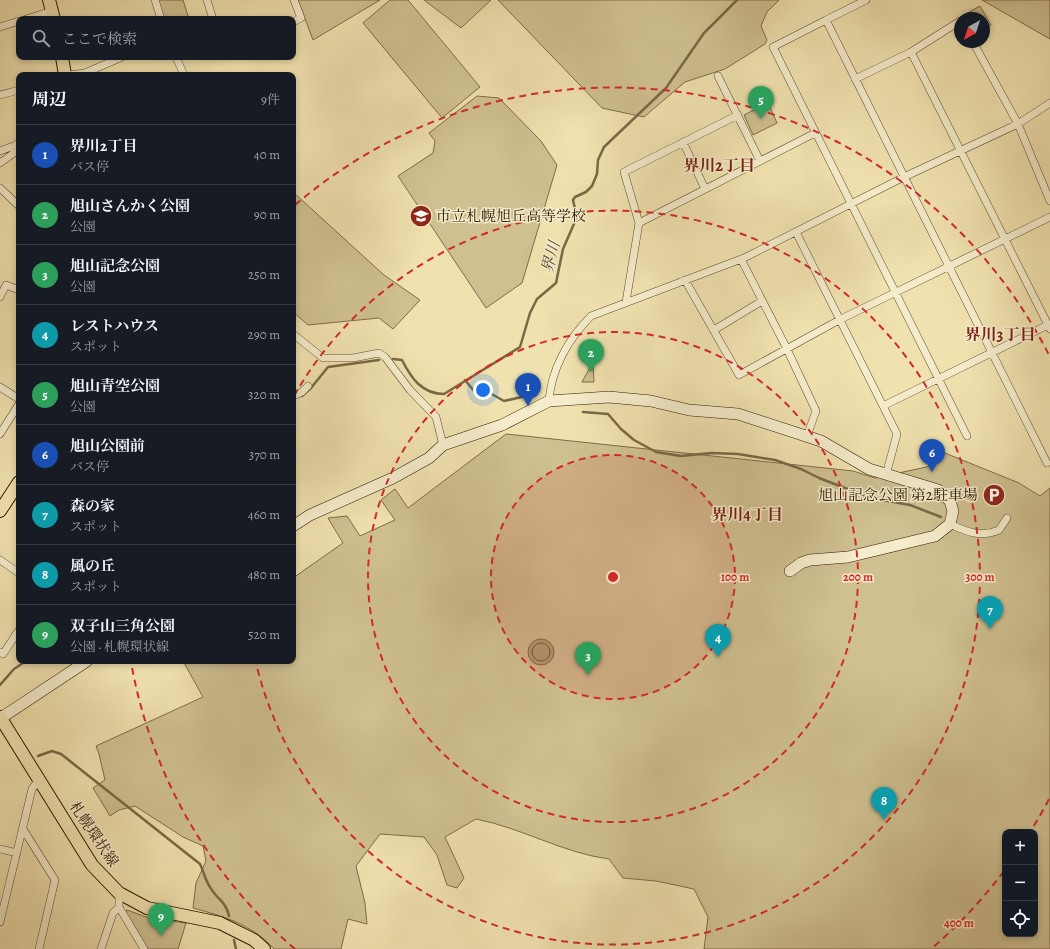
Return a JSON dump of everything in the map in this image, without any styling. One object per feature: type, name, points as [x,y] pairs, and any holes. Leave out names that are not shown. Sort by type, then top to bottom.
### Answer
[{"type":"main road","points":[[63,60],[65,72]]},
{"type":"main road","points":[[0,511],[16,487]]},
{"type":"main road","name":"札幌環状線","points":[[0,718],[92,865],[119,893],[147,908],[220,923],[254,940],[264,949]]},
{"type":"street","points":[[155,0],[160,16]]},
{"type":"street","points":[[207,0],[212,16]]},
{"type":"street","points":[[294,0],[301,18],[296,20]]},
{"type":"street","points":[[866,0],[773,47],[967,436]]},
{"type":"street","points":[[35,16],[52,10]]},
{"type":"street","points":[[826,20],[1047,463]]},
{"type":"street","points":[[0,27],[16,22]]},
{"type":"street","points":[[855,79],[911,52],[954,25]]},
{"type":"street","points":[[976,48],[1018,124],[1050,201]]},
{"type":"street","points":[[883,406],[992,352],[1049,327],[911,52]]},
{"type":"street","points":[[87,72],[115,60]]},
{"type":"street","points":[[177,60],[183,72]]},
{"type":"street","points":[[718,76],[760,161]]},
{"type":"street","points":[[0,95],[16,91]]},
{"type":"street","points":[[549,401],[550,386],[556,367],[582,326],[591,316],[741,259],[904,177],[961,152],[1018,124],[1050,103]]},
{"type":"street","points":[[626,302],[639,223],[624,172],[738,115]]},
{"type":"street","points":[[639,223],[815,133]]},
{"type":"street","points":[[683,142],[705,189]]},
{"type":"street","points":[[0,151],[16,145]]},
{"type":"street","points":[[0,163],[14,153],[16,148]]},
{"type":"street","points":[[0,188],[16,203]]},
{"type":"street","points":[[685,280],[738,375],[786,347],[841,319],[1050,217]]},
{"type":"street","points":[[796,232],[841,319],[897,434],[886,475]]},
{"type":"street","points":[[741,259],[786,347],[816,411],[807,436]]},
{"type":"street","points":[[0,297],[6,285],[16,289]]},
{"type":"street","points":[[714,330],[762,301]]},
{"type":"street","points":[[296,336],[323,358],[353,358],[379,354],[385,357],[410,390],[436,417],[443,445]]},
{"type":"street","points":[[296,395],[302,392],[308,386]]},
{"type":"street","points":[[0,387],[16,397]]},
{"type":"street","points":[[296,524],[310,515],[393,478],[429,458],[443,445],[502,425],[549,401],[608,397],[652,401],[689,410],[738,414],[807,436],[836,448],[869,469],[938,490],[950,501],[953,511],[950,524],[935,536],[848,557],[810,560],[801,563],[790,571]]},
{"type":"street","points":[[0,434],[16,409]]},
{"type":"street","points":[[950,524],[974,534],[981,535],[999,530],[1007,518]]},
{"type":"street","points":[[0,560],[16,571]]},
{"type":"street","points":[[0,652],[3,654],[16,634]]},
{"type":"street","points":[[0,718],[82,664]]},
{"type":"street","points":[[0,922],[32,789],[39,779]]},
{"type":"street","points":[[23,829],[55,880],[39,949]]},
{"type":"street","points":[[0,849],[17,853]]},
{"type":"street","points":[[119,893],[119,907],[144,949]]},
{"type":"street","points":[[101,949],[112,913],[119,907]]},
{"type":"shaded area","points":[[158,0],[183,0],[188,16],[163,16]]},
{"type":"shaded area","points":[[298,0],[380,0],[313,40]]},
{"type":"shaded area","points":[[390,0],[408,0],[480,87],[442,118],[363,23]]},
{"type":"shaded area","points":[[424,0],[491,0],[461,28]]},
{"type":"shaded area","points":[[498,0],[779,0],[767,12],[761,26],[767,40],[765,44],[725,69],[685,82],[644,117],[602,108]]},
{"type":"shaded area","points":[[982,0],[1050,0],[1050,39]]},
{"type":"shaded area","points":[[980,6],[983,12],[969,12]]},
{"type":"shaded area","points":[[477,96],[499,98],[541,141],[557,165],[522,283],[486,308],[398,176],[433,153],[435,141],[429,133]]},
{"type":"shaded area","points":[[768,103],[777,123],[753,135],[744,115]]},
{"type":"shaded area","points":[[296,195],[384,275],[420,300],[393,329],[379,318],[308,325],[296,315]]},
{"type":"shaded area","points":[[593,362],[594,382],[582,382]]},
{"type":"shaded area","points":[[506,434],[853,471],[875,478],[936,465],[935,449],[1019,483],[1040,496],[1050,488],[1050,949],[704,949],[708,917],[694,889],[656,881],[623,878],[609,859],[575,851],[510,828],[476,819],[445,837],[464,878],[457,888],[447,885],[437,855],[424,837],[380,834],[356,866],[365,903],[367,924],[348,919],[341,949],[274,949],[265,940],[247,927],[227,918],[193,908],[196,883],[206,861],[203,846],[183,837],[135,806],[119,810],[110,816],[93,788],[105,780],[96,746],[203,697],[185,664],[296,664],[296,576],[343,543],[328,518],[347,516],[360,536],[395,520],[381,500],[395,489],[408,508]]},
{"type":"shaded area","points":[[127,910],[149,918],[186,923],[178,949],[148,949],[125,912]]},
{"type":"water","points":[[541,639],[550,643],[554,652],[550,661],[541,665],[532,661],[528,652],[532,643]]},
{"type":"waterway","name":"界川","points":[[393,359],[402,360],[413,379],[423,388],[429,391],[444,394],[520,347],[530,313],[537,299],[556,283],[563,249],[577,217],[573,200],[575,197],[586,192],[592,186],[597,174],[598,160],[604,147],[666,88],[704,33],[737,0]]},
{"type":"waterway","name":"界川","points":[[302,396],[311,388],[328,367],[379,360]]},
{"type":"waterway","points":[[465,380],[474,391],[490,393],[504,401],[535,394]]},
{"type":"waterway","points":[[583,412],[608,414],[621,429],[634,440],[656,452],[681,456],[711,453],[738,454],[775,460],[801,469],[819,478],[871,498],[910,505],[941,517]]},
{"type":"waterway","name":"界川","points":[[0,685],[14,669],[22,664]]},
{"type":"waterway","points":[[38,756],[52,751],[61,754],[200,864],[208,884],[226,907],[229,916]]},
{"type":"waterway","points":[[234,940],[236,949]]},
{"type":"place","name":"旭山青空公園","points":[[761,119]]},
{"type":"place","name":"市立札幌旭丘高等学校","points":[[421,216]]},
{"type":"place","name":"旭山さんかく公園","points":[[591,372]]},
{"type":"place","name":"界川2丁目","points":[[528,406]]},
{"type":"place","name":"旭山公園前","points":[[932,472]]},
{"type":"place","name":"旭山記念公園 第2駐車場","points":[[994,495]]},
{"type":"place","name":"森の家","points":[[990,629]]},
{"type":"place","name":"レストハウス","points":[[718,657]]},
{"type":"place","name":"旭山記念公園","points":[[588,675]]},
{"type":"place","name":"風の丘","points":[[884,820]]},
{"type":"place","name":"双子山三角公園","points":[[161,936]]},
{"type":"district","name":"界川2丁目","points":[[719,165]]},
{"type":"district","name":"界川3丁目","points":[[1000,334]]},
{"type":"district","name":"界川4丁目","points":[[747,514]]}]
